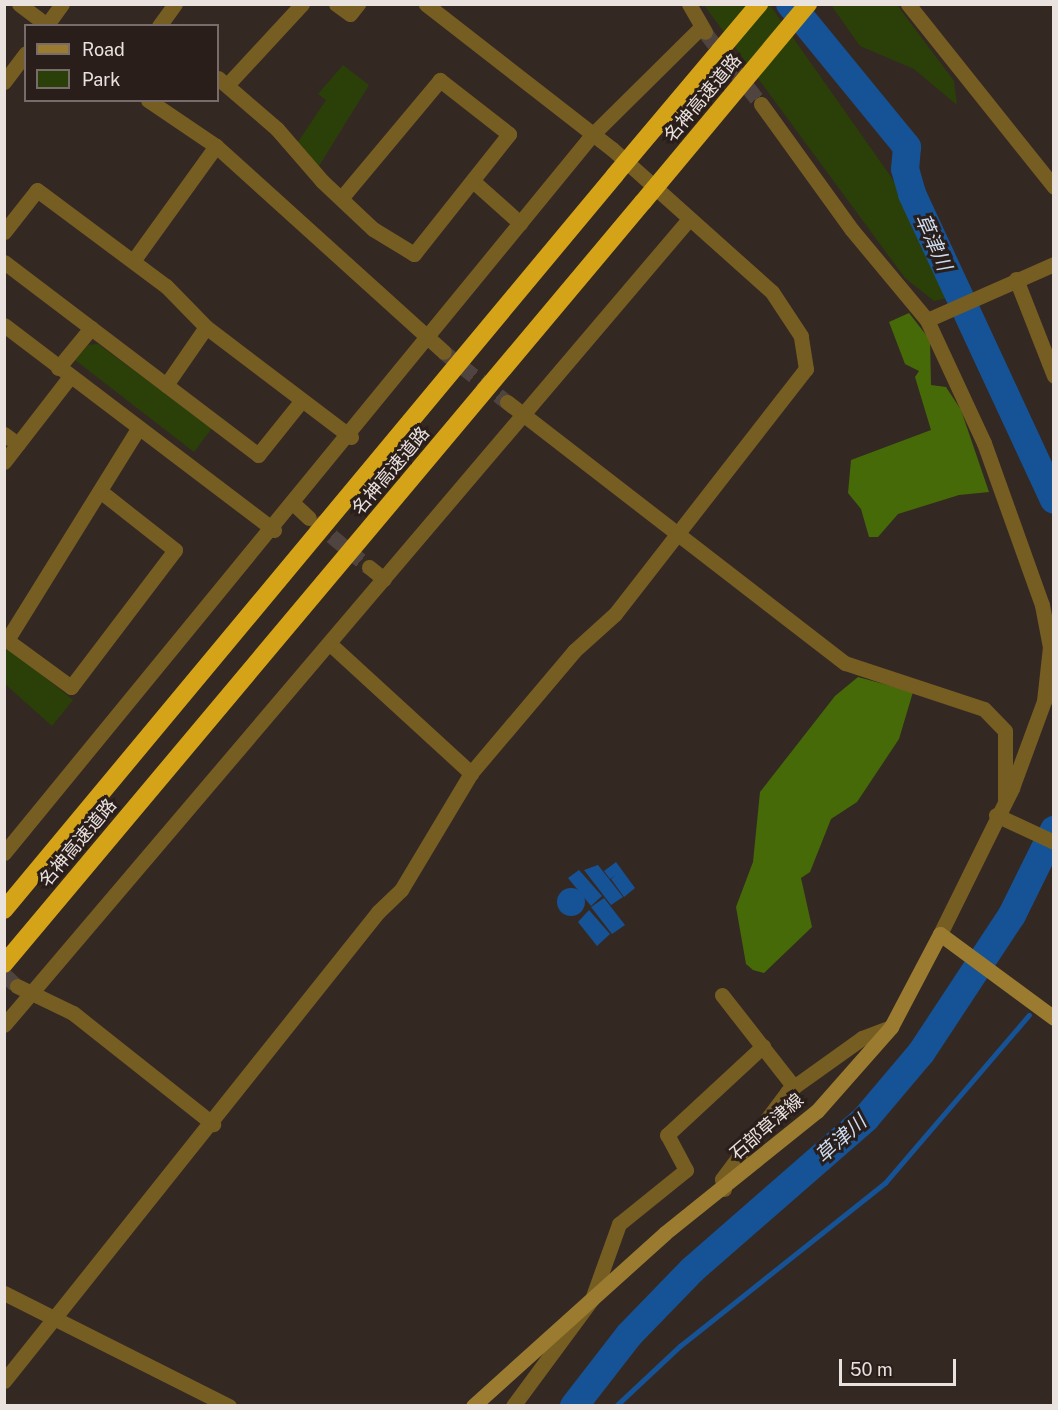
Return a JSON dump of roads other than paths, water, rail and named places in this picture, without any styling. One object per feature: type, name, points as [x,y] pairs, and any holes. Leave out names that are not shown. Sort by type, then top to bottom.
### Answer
[{"type":"highway","name":"名神高速道路","points":[[4,910],[759,4]]},
{"type":"highway","name":"名神高速道路","points":[[4,964],[808,4]]},
{"type":"main road","points":[[940,934],[1053,1018]]},
{"type":"main road","name":"石部草津線","points":[[473,1406],[665,1233],[724,1189],[817,1111],[891,1027],[940,934]]},
{"type":"street","points":[[19,4],[46,24]]},
{"type":"street","points":[[48,24],[62,4]]},
{"type":"street","points":[[160,24],[175,4]]},
{"type":"street","points":[[302,4],[223,81],[373,229],[414,254],[474,182],[509,134],[440,80],[342,197]]},
{"type":"street","points":[[336,4],[350,14],[358,4]]},
{"type":"street","points":[[4,1381],[213,1124],[378,912],[401,890],[471,773],[677,537],[806,369],[807,355],[801,336],[772,292],[591,136],[426,4]]},
{"type":"street","points":[[4,854],[351,437],[591,136],[703,30],[689,4]]},
{"type":"street","points":[[908,4],[1053,187]]},
{"type":"street","points":[[4,82],[10,64],[24,54]]},
{"type":"street","points":[[151,102],[216,146],[444,352]]},
{"type":"street","points":[[761,104],[852,230],[927,320],[984,443],[1042,605],[1050,647],[1044,701],[1005,801],[996,815],[940,934]]},
{"type":"street","points":[[133,261],[216,146]]},
{"type":"street","points":[[474,182],[520,223]]},
{"type":"street","points":[[4,232],[37,190],[133,261],[206,327],[351,437]]},
{"type":"street","points":[[4,1025],[34,993],[689,219]]},
{"type":"street","points":[[4,262],[258,456],[302,400]]},
{"type":"street","points":[[927,320],[1053,264]]},
{"type":"street","points":[[1011,282],[1053,376]]},
{"type":"street","points":[[4,325],[64,373],[274,530]]},
{"type":"street","points":[[166,386],[206,327]]},
{"type":"street","points":[[4,462],[18,444],[91,328]]},
{"type":"street","points":[[507,402],[677,537],[845,663],[984,710],[1005,731],[1005,801]]},
{"type":"street","points":[[100,491],[175,550],[71,687],[6,639],[138,429]]},
{"type":"street","points":[[4,434],[18,444]]},
{"type":"street","points":[[295,505],[309,518]]},
{"type":"street","points":[[369,567],[384,579]]},
{"type":"street","points":[[329,643],[471,773]]},
{"type":"street","points":[[996,815],[1053,842]]},
{"type":"street","points":[[18,986],[73,1013],[213,1124]]},
{"type":"street","points":[[722,994],[794,1087]]},
{"type":"street","points":[[724,1189],[722,1179],[794,1087],[862,1038],[891,1027]]},
{"type":"street","points":[[513,1406],[592,1299],[620,1224],[686,1170],[667,1135],[763,1046]]},
{"type":"street","points":[[4,1293],[53,1321],[229,1406]]},
{"type":"water","points":[[616,862],[635,888],[624,897],[611,879],[616,875],[610,879],[604,871]]},
{"type":"water","points":[[598,865],[623,897],[611,905],[584,870]]},
{"type":"water","points":[[579,870],[602,896],[591,906],[568,878]]},
{"type":"water","points":[[571,888],[581,892],[585,902],[581,912],[571,916],[561,912],[557,902],[561,892]]},
{"type":"water","points":[[604,898],[625,925],[612,934],[591,907]]},
{"type":"water","points":[[589,910],[610,934],[597,946],[578,922]]},
{"type":"waterway","name":"草津川","points":[[790,4],[907,147],[905,169],[912,194],[1054,500]]},
{"type":"waterway","name":"草津川","points":[[574,1406],[629,1335],[692,1270],[866,1118],[921,1053],[1012,915],[1054,830]]},
{"type":"waterway","points":[[616,1406],[680,1346],[885,1183],[1029,1015]]},
{"type":"tunnel","points":[[705,32],[761,104]]},
{"type":"tunnel","points":[[444,352],[507,402]]},
{"type":"tunnel","points":[[314,521],[369,567]]},
{"type":"tunnel","points":[[4,974],[17,986]]}]
